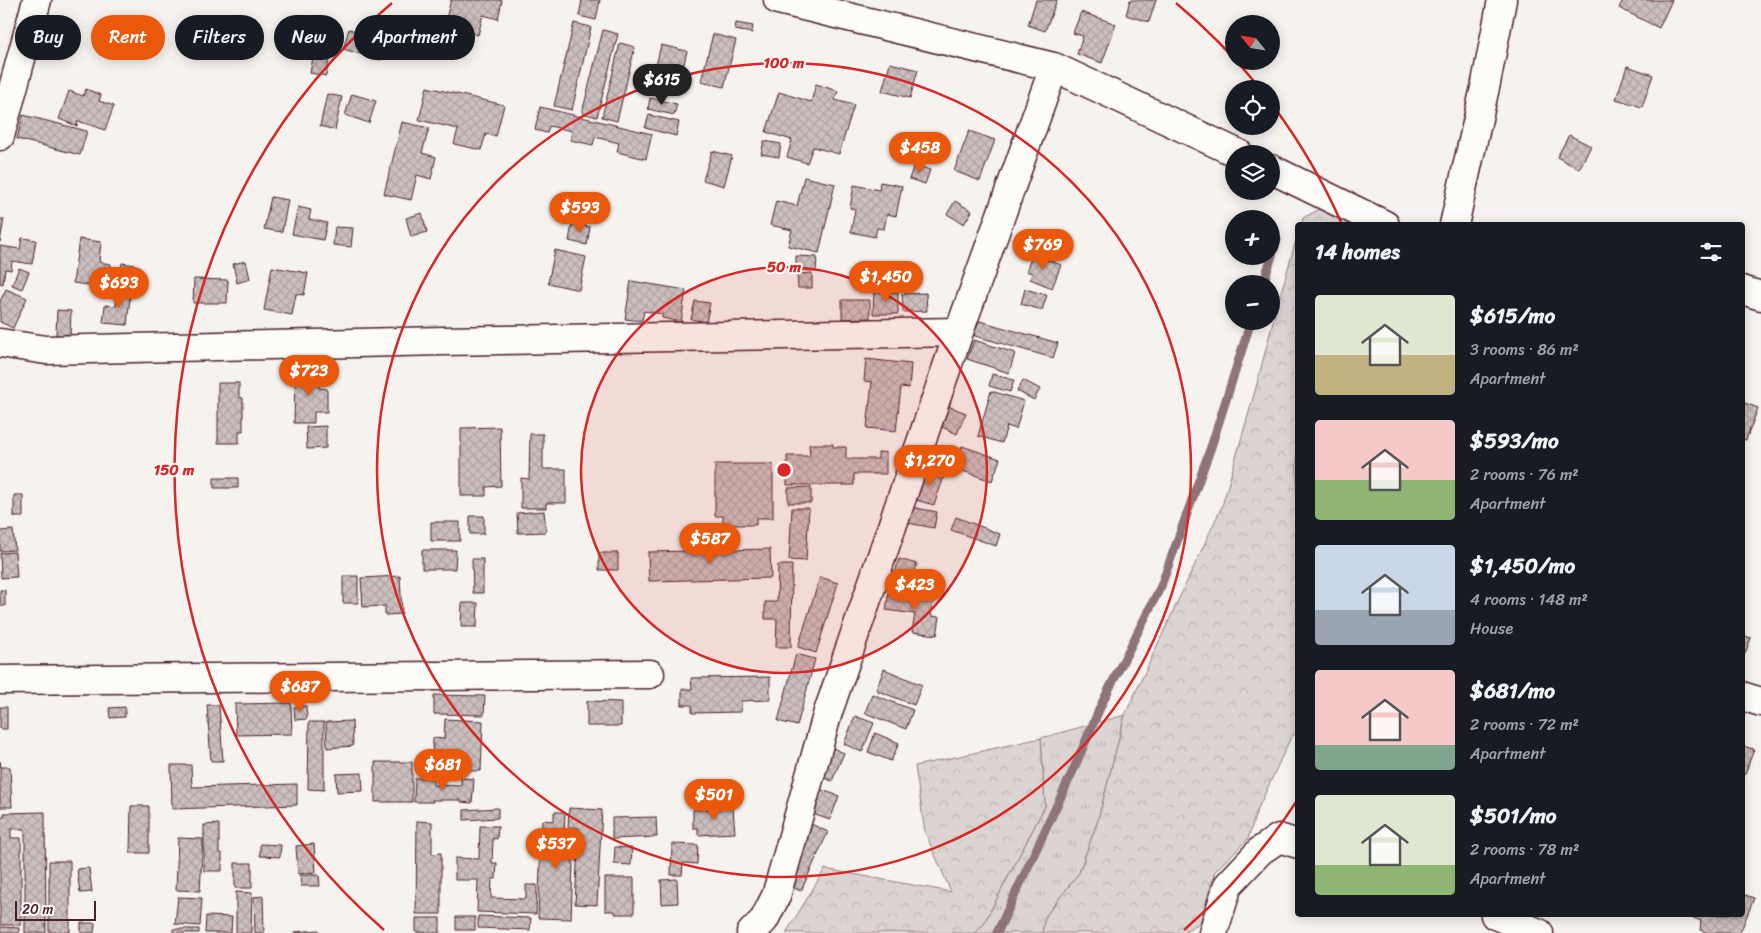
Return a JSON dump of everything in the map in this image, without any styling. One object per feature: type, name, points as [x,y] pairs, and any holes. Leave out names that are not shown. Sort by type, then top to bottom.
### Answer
[{"type":"street","points":[[0,136],[4,106],[37,0]]},
{"type":"street","points":[[778,0],[1054,67],[1225,147]]},
{"type":"street","points":[[1455,222],[1486,83],[1502,0]]},
{"type":"street","points":[[751,933],[764,920],[776,896],[828,712],[958,332],[1054,67]]},
{"type":"street","points":[[1280,173],[1379,222]]},
{"type":"street","points":[[1745,291],[1761,296]]},
{"type":"street","points":[[0,343],[46,350],[443,340],[958,332]]},
{"type":"street","points":[[0,680],[650,674]]},
{"type":"street","points":[[1745,697],[1761,702]]},
{"type":"street","points":[[1213,933],[1228,885],[1260,851],[1279,838],[1295,843]]},
{"type":"street","points":[[1500,917],[1539,933]]},
{"type":"green space","points":[[1320,209],[1354,222],[1302,222],[1303,218]]},
{"type":"green space","points":[[1295,244],[1295,734],[1291,737],[1256,813],[1248,839],[1215,871],[1200,923],[1181,933],[1042,933],[1045,917],[1079,873],[1098,820],[1125,715],[1222,506],[1271,330],[1280,330],[1280,296]]},
{"type":"green space","points":[[1125,715],[1098,820],[1079,873],[1045,917],[1042,933],[975,933],[983,925],[1045,806],[1041,738]]},
{"type":"green space","points":[[1041,738],[1045,806],[983,925],[974,933],[786,933],[825,869],[951,892],[925,832],[915,766]]},
{"type":"building","points":[[451,0],[502,0],[498,19],[483,15],[478,35],[475,34],[475,15],[447,15]]},
{"type":"building","points":[[582,0],[600,0],[596,20],[579,16]]},
{"type":"building","points":[[1036,0],[1057,0],[1045,31],[1028,25]]},
{"type":"building","points":[[1130,0],[1156,0],[1149,22],[1126,15]]},
{"type":"building","points":[[1623,0],[1672,0],[1659,28],[1619,8]]},
{"type":"building","points":[[1081,12],[1116,24],[1102,63],[1077,54],[1083,36],[1073,33]]},
{"type":"building","points":[[574,23],[591,27],[572,110],[554,106]]},
{"type":"building","points":[[736,23],[753,26],[752,33],[735,30]]},
{"type":"building","points":[[349,29],[354,30],[354,52],[344,49]]},
{"type":"building","points":[[603,30],[618,34],[597,117],[582,113]]},
{"type":"building","points":[[713,34],[736,40],[724,87],[701,81]]},
{"type":"building","points":[[620,43],[635,47],[617,121],[602,117]]},
{"type":"building","points":[[661,45],[687,51],[681,76],[655,70]]},
{"type":"building","points":[[312,60],[329,60],[326,76],[310,73]]},
{"type":"building","points":[[890,63],[918,70],[910,98],[882,91]]},
{"type":"building","points":[[1627,66],[1653,75],[1642,107],[1616,99]]},
{"type":"building","points":[[655,74],[679,80],[676,92],[652,86]]},
{"type":"building","points":[[816,84],[838,91],[835,100],[854,105],[839,154],[813,147],[807,163],[787,157],[792,140],[766,132],[779,92],[811,102]]},
{"type":"building","points":[[427,87],[504,105],[496,136],[486,134],[481,150],[454,144],[458,129],[419,120]]},
{"type":"building","points":[[86,89],[101,95],[99,101],[114,106],[105,130],[78,121],[77,126],[59,119],[69,91],[83,96]]},
{"type":"building","points":[[327,94],[342,97],[335,130],[320,126]]},
{"type":"building","points":[[352,94],[376,101],[369,123],[345,115]]},
{"type":"building","points":[[650,98],[677,104],[674,115],[648,109]]},
{"type":"building","points":[[540,107],[652,134],[646,159],[617,152],[619,143],[595,137],[593,145],[570,140],[572,131],[549,126],[547,133],[535,130]]},
{"type":"building","points":[[23,115],[87,131],[80,155],[17,139]]},
{"type":"building","points":[[649,115],[679,122],[676,136],[645,128]]},
{"type":"building","points":[[402,122],[429,128],[422,153],[436,157],[431,179],[417,175],[411,200],[384,194]]},
{"type":"building","points":[[969,131],[995,140],[980,181],[954,171]]},
{"type":"building","points":[[1569,135],[1591,146],[1579,169],[1557,157]]},
{"type":"building","points":[[764,141],[781,144],[779,157],[761,154]]},
{"type":"building","points":[[712,151],[732,156],[724,186],[703,180]]},
{"type":"building","points":[[914,165],[930,170],[925,184],[909,179]]},
{"type":"building","points":[[804,177],[835,184],[819,253],[788,246],[792,230],[770,225],[776,201],[797,206]]},
{"type":"building","points":[[880,182],[902,186],[896,216],[887,214],[884,229],[877,228],[875,237],[851,232],[855,209],[850,208],[854,185],[879,190]]},
{"type":"building","points":[[271,197],[288,200],[282,232],[264,229]]},
{"type":"building","points":[[955,201],[972,211],[964,224],[947,214]]},
{"type":"building","points":[[298,207],[311,210],[309,219],[327,223],[323,240],[292,234]]},
{"type":"building","points":[[422,213],[427,232],[411,237],[406,218]]},
{"type":"building","points":[[0,219],[4,219],[0,242]]},
{"type":"building","points":[[572,224],[590,227],[587,245],[569,241]]},
{"type":"building","points":[[335,227],[353,228],[351,247],[333,245]]},
{"type":"building","points":[[22,238],[36,240],[32,264],[12,261],[11,270],[5,269],[3,284],[0,283],[0,246],[20,249]]},
{"type":"building","points":[[79,239],[101,242],[99,262],[111,264],[109,280],[96,279],[95,286],[73,283]]},
{"type":"building","points":[[555,250],[586,257],[579,290],[548,283]]},
{"type":"building","points":[[1033,254],[1061,265],[1052,288],[1030,279],[1032,273],[1026,271]]},
{"type":"building","points":[[796,256],[817,257],[816,271],[796,270]]},
{"type":"building","points":[[246,261],[250,279],[237,283],[233,264]]},
{"type":"building","points":[[122,263],[135,265],[133,281],[119,279]]},
{"type":"building","points":[[272,267],[308,273],[304,295],[296,294],[292,315],[264,310]]},
{"type":"building","points":[[19,268],[29,272],[22,289],[12,285]]},
{"type":"building","points":[[812,273],[812,288],[798,288],[797,274]]},
{"type":"building","points":[[194,279],[228,280],[227,303],[193,303]]},
{"type":"building","points":[[631,281],[686,290],[681,322],[662,318],[662,314],[644,311],[642,321],[625,319]]},
{"type":"building","points":[[118,288],[131,289],[127,325],[103,323],[105,305],[116,306]]},
{"type":"building","points":[[6,289],[27,298],[13,328],[0,322],[0,301]]},
{"type":"building","points":[[1025,289],[1047,295],[1042,310],[1021,304]]},
{"type":"building","points":[[874,292],[898,292],[898,314],[873,314]]},
{"type":"building","points":[[926,293],[927,311],[903,312],[902,294]]},
{"type":"building","points":[[842,300],[870,300],[870,318],[842,319]]},
{"type":"building","points":[[695,301],[710,303],[706,322],[691,319]]},
{"type":"building","points":[[57,310],[71,311],[70,336],[56,335]]},
{"type":"building","points":[[969,318],[1058,343],[1053,358],[965,333]]},
{"type":"building","points":[[974,340],[1015,353],[1009,373],[967,359]]},
{"type":"building","points":[[866,359],[911,364],[909,388],[901,387],[896,431],[867,428],[872,382],[864,381]]},
{"type":"building","points":[[295,372],[320,372],[319,388],[327,389],[327,412],[314,412],[314,423],[294,423]]},
{"type":"building","points":[[992,374],[1014,380],[1010,392],[989,386]]},
{"type":"building","points":[[1023,380],[1040,389],[1034,400],[1017,391]]},
{"type":"building","points":[[218,383],[239,383],[239,397],[243,398],[243,431],[239,431],[239,443],[218,443]]},
{"type":"building","points":[[991,391],[1024,401],[1016,429],[1007,426],[1002,443],[978,436]]},
{"type":"building","points":[[1745,403],[1758,408],[1745,440]]},
{"type":"building","points":[[948,406],[966,413],[957,434],[940,426]]},
{"type":"building","points":[[326,426],[326,448],[307,449],[306,427]]},
{"type":"building","points":[[500,427],[501,486],[486,487],[486,496],[461,496],[461,428]]},
{"type":"building","points":[[530,434],[543,434],[543,469],[566,469],[566,503],[546,503],[546,508],[521,508],[521,478],[529,479]]},
{"type":"building","points":[[809,444],[833,444],[833,447],[846,447],[846,459],[878,459],[878,453],[886,452],[886,474],[854,474],[854,485],[787,485],[787,456],[810,456]]},
{"type":"building","points":[[962,446],[1000,459],[992,481],[954,468]]},
{"type":"building","points":[[715,464],[773,464],[773,518],[756,518],[756,525],[723,525],[723,516],[715,516]]},
{"type":"building","points":[[927,468],[945,474],[934,505],[916,500]]},
{"type":"building","points":[[214,478],[238,478],[238,488],[214,488]]},
{"type":"building","points":[[811,487],[811,503],[788,503],[788,488]]},
{"type":"building","points":[[14,495],[23,495],[23,517],[14,517]]},
{"type":"building","points":[[911,507],[937,512],[934,528],[908,523]]},
{"type":"building","points":[[792,508],[809,508],[806,561],[789,560]]},
{"type":"building","points":[[544,511],[546,532],[518,533],[517,513]]},
{"type":"building","points":[[470,516],[484,516],[484,534],[470,534]]},
{"type":"building","points":[[956,517],[1000,534],[996,546],[951,530]]},
{"type":"building","points":[[431,522],[460,522],[460,541],[431,541]]},
{"type":"building","points":[[13,530],[15,550],[0,551],[0,531]]},
{"type":"building","points":[[770,549],[771,578],[649,581],[648,552]]},
{"type":"building","points":[[422,550],[456,550],[455,569],[422,569]]},
{"type":"building","points":[[15,552],[17,577],[1,578],[0,553]]},
{"type":"building","points":[[599,553],[618,553],[618,570],[599,570]]},
{"type":"building","points":[[472,559],[483,559],[483,593],[473,593]]},
{"type":"building","points":[[899,559],[917,564],[910,588],[892,583]]},
{"type":"building","points":[[778,565],[792,565],[791,647],[776,647],[777,619],[765,619],[765,602],[777,602]]},
{"type":"building","points":[[343,576],[358,576],[358,603],[343,603]]},
{"type":"building","points":[[400,576],[402,614],[385,615],[385,606],[363,607],[361,578]]},
{"type":"building","points":[[820,577],[838,583],[816,653],[798,647]]},
{"type":"building","points":[[0,590],[5,590],[5,606],[0,606]]},
{"type":"building","points":[[889,591],[934,597],[931,616],[940,617],[937,635],[912,632],[915,614],[886,610]]},
{"type":"building","points":[[462,603],[478,603],[477,627],[461,627]]},
{"type":"building","points":[[1745,636],[1751,638],[1745,653]]},
{"type":"building","points":[[796,654],[815,659],[797,726],[778,721]]},
{"type":"building","points":[[884,669],[922,685],[914,705],[876,690]]},
{"type":"building","points":[[770,677],[770,700],[741,701],[741,712],[692,713],[692,705],[682,705],[682,689],[692,689],[691,678]]},
{"type":"building","points":[[872,694],[913,710],[906,729],[865,713]]},
{"type":"building","points":[[434,695],[485,696],[484,715],[434,714]]},
{"type":"building","points":[[587,701],[621,702],[621,726],[587,726]]},
{"type":"building","points":[[291,703],[292,734],[236,735],[235,704]]},
{"type":"building","points":[[207,705],[219,705],[223,761],[211,761]]},
{"type":"building","points":[[306,706],[307,719],[295,720],[294,707]]},
{"type":"building","points":[[0,707],[7,707],[7,729],[0,729]]},
{"type":"building","points":[[125,707],[125,717],[110,718],[109,708]]},
{"type":"building","points":[[855,716],[874,723],[862,752],[844,744]]},
{"type":"building","points":[[445,719],[483,721],[481,771],[432,770],[433,738],[444,739]]},
{"type":"building","points":[[352,721],[353,746],[327,748],[326,722]]},
{"type":"building","points":[[309,722],[324,722],[324,790],[308,789]]},
{"type":"building","points":[[875,733],[899,743],[891,761],[868,752]]},
{"type":"building","points":[[828,746],[844,753],[832,781],[817,775]]},
{"type":"building","points":[[1745,747],[1754,749],[1745,774]]},
{"type":"building","points":[[0,761],[1,767],[10,767],[12,807],[0,807]]},
{"type":"building","points":[[375,762],[412,762],[412,802],[375,802]]},
{"type":"building","points":[[171,765],[191,765],[192,787],[297,784],[297,805],[172,809]]},
{"type":"building","points":[[362,773],[363,791],[337,792],[336,774]]},
{"type":"building","points":[[415,778],[433,778],[433,785],[461,786],[461,778],[474,779],[472,803],[461,802],[461,800],[414,802]]},
{"type":"building","points":[[816,788],[839,796],[830,820],[807,812]]},
{"type":"building","points":[[131,806],[149,806],[149,853],[130,853]]},
{"type":"building","points":[[498,808],[498,818],[464,820],[464,810]]},
{"type":"building","points":[[569,808],[602,810],[597,905],[575,904],[579,828],[568,827]]},
{"type":"building","points":[[733,808],[735,833],[698,835],[698,828],[693,828],[693,810]]},
{"type":"building","points":[[45,812],[46,933],[25,933],[25,829],[11,829],[11,838],[21,838],[21,925],[0,925],[0,818],[4,817],[4,813]]},
{"type":"building","points":[[554,812],[565,812],[564,837],[574,837],[571,919],[538,918],[542,820],[554,821]]},
{"type":"building","points":[[656,817],[657,837],[612,839],[612,818]]},
{"type":"building","points":[[417,821],[432,822],[432,854],[441,853],[441,914],[416,914]]},
{"type":"building","points":[[809,823],[828,832],[801,891],[782,883]]},
{"type":"building","points":[[219,824],[219,853],[222,853],[222,871],[204,871],[204,825]]},
{"type":"building","points":[[480,826],[498,826],[497,839],[493,838],[492,863],[497,863],[496,879],[492,879],[491,898],[526,899],[526,885],[537,885],[536,914],[477,912],[478,880],[455,880],[455,858],[479,859]]},
{"type":"building","points":[[178,838],[203,839],[200,891],[176,890]]},
{"type":"building","points":[[260,844],[281,845],[280,857],[260,856]]},
{"type":"building","points":[[314,844],[316,872],[298,874],[296,846]]},
{"type":"building","points":[[672,844],[698,845],[697,864],[683,863],[682,875],[671,875]]},
{"type":"building","points":[[615,847],[632,848],[631,865],[614,864]]},
{"type":"building","points":[[49,861],[70,861],[70,932],[49,932]]},
{"type":"building","points":[[235,863],[252,863],[252,888],[235,888]]},
{"type":"building","points":[[89,868],[92,892],[80,893],[77,869]]},
{"type":"building","points":[[300,875],[319,875],[320,886],[301,886]]},
{"type":"building","points":[[605,878],[634,878],[634,914],[615,914],[615,911],[605,911]]},
{"type":"building","points":[[677,879],[678,903],[662,904],[661,880]]},
{"type":"building","points":[[236,892],[252,893],[251,933],[236,933]]},
{"type":"building","points":[[1745,895],[1754,898],[1740,933],[1709,933],[1700,930],[1701,921],[1691,917],[1745,917]]},
{"type":"building","points":[[263,896],[264,933],[255,933],[254,897]]},
{"type":"building","points":[[178,897],[202,898],[200,926],[175,924]]},
{"type":"building","points":[[206,916],[232,917],[231,933],[205,933]]},
{"type":"building","points":[[478,916],[531,918],[530,930],[478,928]]},
{"type":"building","points":[[456,917],[475,917],[475,930],[456,930]]},
{"type":"building","points":[[416,918],[440,918],[440,933],[416,932]]},
{"type":"building","points":[[81,923],[95,923],[94,933],[81,933]]},
{"type":"building","points":[[0,927],[19,928],[19,933],[0,933]]},
{"type":"building","points":[[173,929],[199,929],[199,933],[173,933]]},
{"type":"building","points":[[319,930],[319,933],[294,933],[294,932]]},
{"type":"waterway","points":[[1266,275],[1269,265]]},
{"type":"waterway","points":[[997,933],[1072,773],[1102,703],[1161,586],[1212,444],[1248,330]]}]
